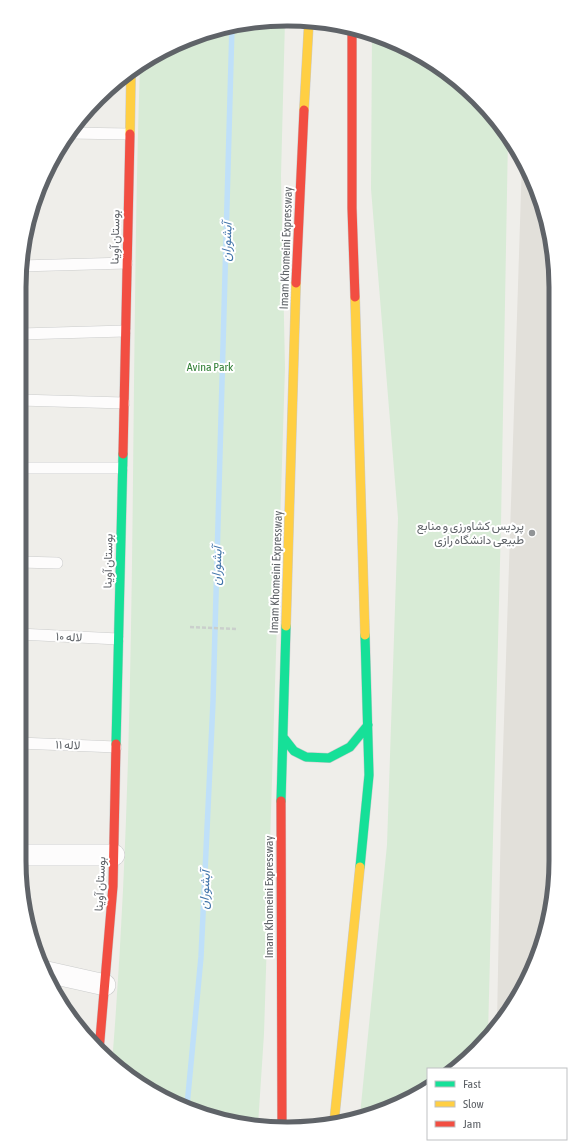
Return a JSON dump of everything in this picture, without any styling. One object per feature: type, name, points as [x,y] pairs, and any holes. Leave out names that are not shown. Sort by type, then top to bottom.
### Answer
[{"type":"main road","name":"Imam Khomeini Expressway","points":[[282,1122],[281,791],[297,253],[310,27]]},
{"type":"main road","points":[[335,1118],[369,775],[352,208],[352,34]]},
{"type":"main road","name":"بوستان آوینا","points":[[100,1042],[113,886],[114,855],[131,78]]},
{"type":"main road","points":[[283,737],[294,751],[306,757],[329,758],[350,747],[368,725]]},
{"type":"street","points":[[26,855],[114,855]]},
{"type":"street","points":[[52,973],[105,985]]},
{"type":"lane","points":[[76,133],[129,134]]},
{"type":"lane","points":[[27,266],[127,263]]},
{"type":"lane","points":[[26,334],[125,331]]},
{"type":"lane","points":[[26,400],[124,403]]},
{"type":"lane","points":[[26,468],[122,468]]},
{"type":"lane","points":[[26,562],[57,563]]},
{"type":"lane","name":"لاله ۱۰","points":[[26,634],[118,639]]},
{"type":"lane","name":"لاله ۱۱","points":[[26,743],[116,747]]},
{"type":"path","points":[[190,627],[238,629]]},
{"type":"shaded area","name":"پردیس کشاورزی و منابع طبیعی دانشگاه رازی","points":[[522,171],[535,203],[544,236],[547,253],[549,288],[549,860],[547,895],[535,945],[522,976],[497,1017],[501,814]]},
{"type":"green space","name":"Avina Park","points":[[285,26],[281,176],[285,368],[264,1034],[258,1120],[220,1113],[187,1102],[142,1078],[113,1055],[121,938],[130,689],[140,72],[172,53],[203,40],[253,28]]},
{"type":"green space","points":[[372,40],[403,53],[433,70],[447,80],[484,115],[508,147],[501,524],[488,1028],[447,1068],[427,1068],[427,1082],[388,1102],[360,1111],[387,845],[398,518],[371,189]]},
{"type":"waterway","name":"آبشوران","points":[[187,1102],[201,957],[213,702],[232,32]]},
{"type":"traffic: fast","points":[[116,744],[123,454]]},
{"type":"traffic: fast","points":[[281,801],[286,626]]},
{"type":"traffic: fast","points":[[360,867],[369,775],[365,635]]},
{"type":"traffic: fast","points":[[283,737],[294,751],[306,757],[329,758],[350,747],[368,725]]},
{"type":"traffic: slow","points":[[304,110],[309,27]]},
{"type":"traffic: slow","points":[[130,134],[131,78]]},
{"type":"traffic: slow","points":[[286,626],[296,283]]},
{"type":"traffic: slow","points":[[355,297],[365,635]]},
{"type":"traffic: slow","points":[[335,1118],[360,867]]},
{"type":"traffic: jam","points":[[352,34],[352,208],[355,297]]},
{"type":"traffic: jam","points":[[296,283],[304,110]]},
{"type":"traffic: jam","points":[[123,454],[130,134]]},
{"type":"traffic: jam","points":[[100,1042],[113,886],[116,744]]},
{"type":"traffic: jam","points":[[281,801],[282,1122]]},
{"type":"place","name":"پردیس کشاورزی و منابع طبیعی دانشگاه رازی","points":[[532,533]]}]
